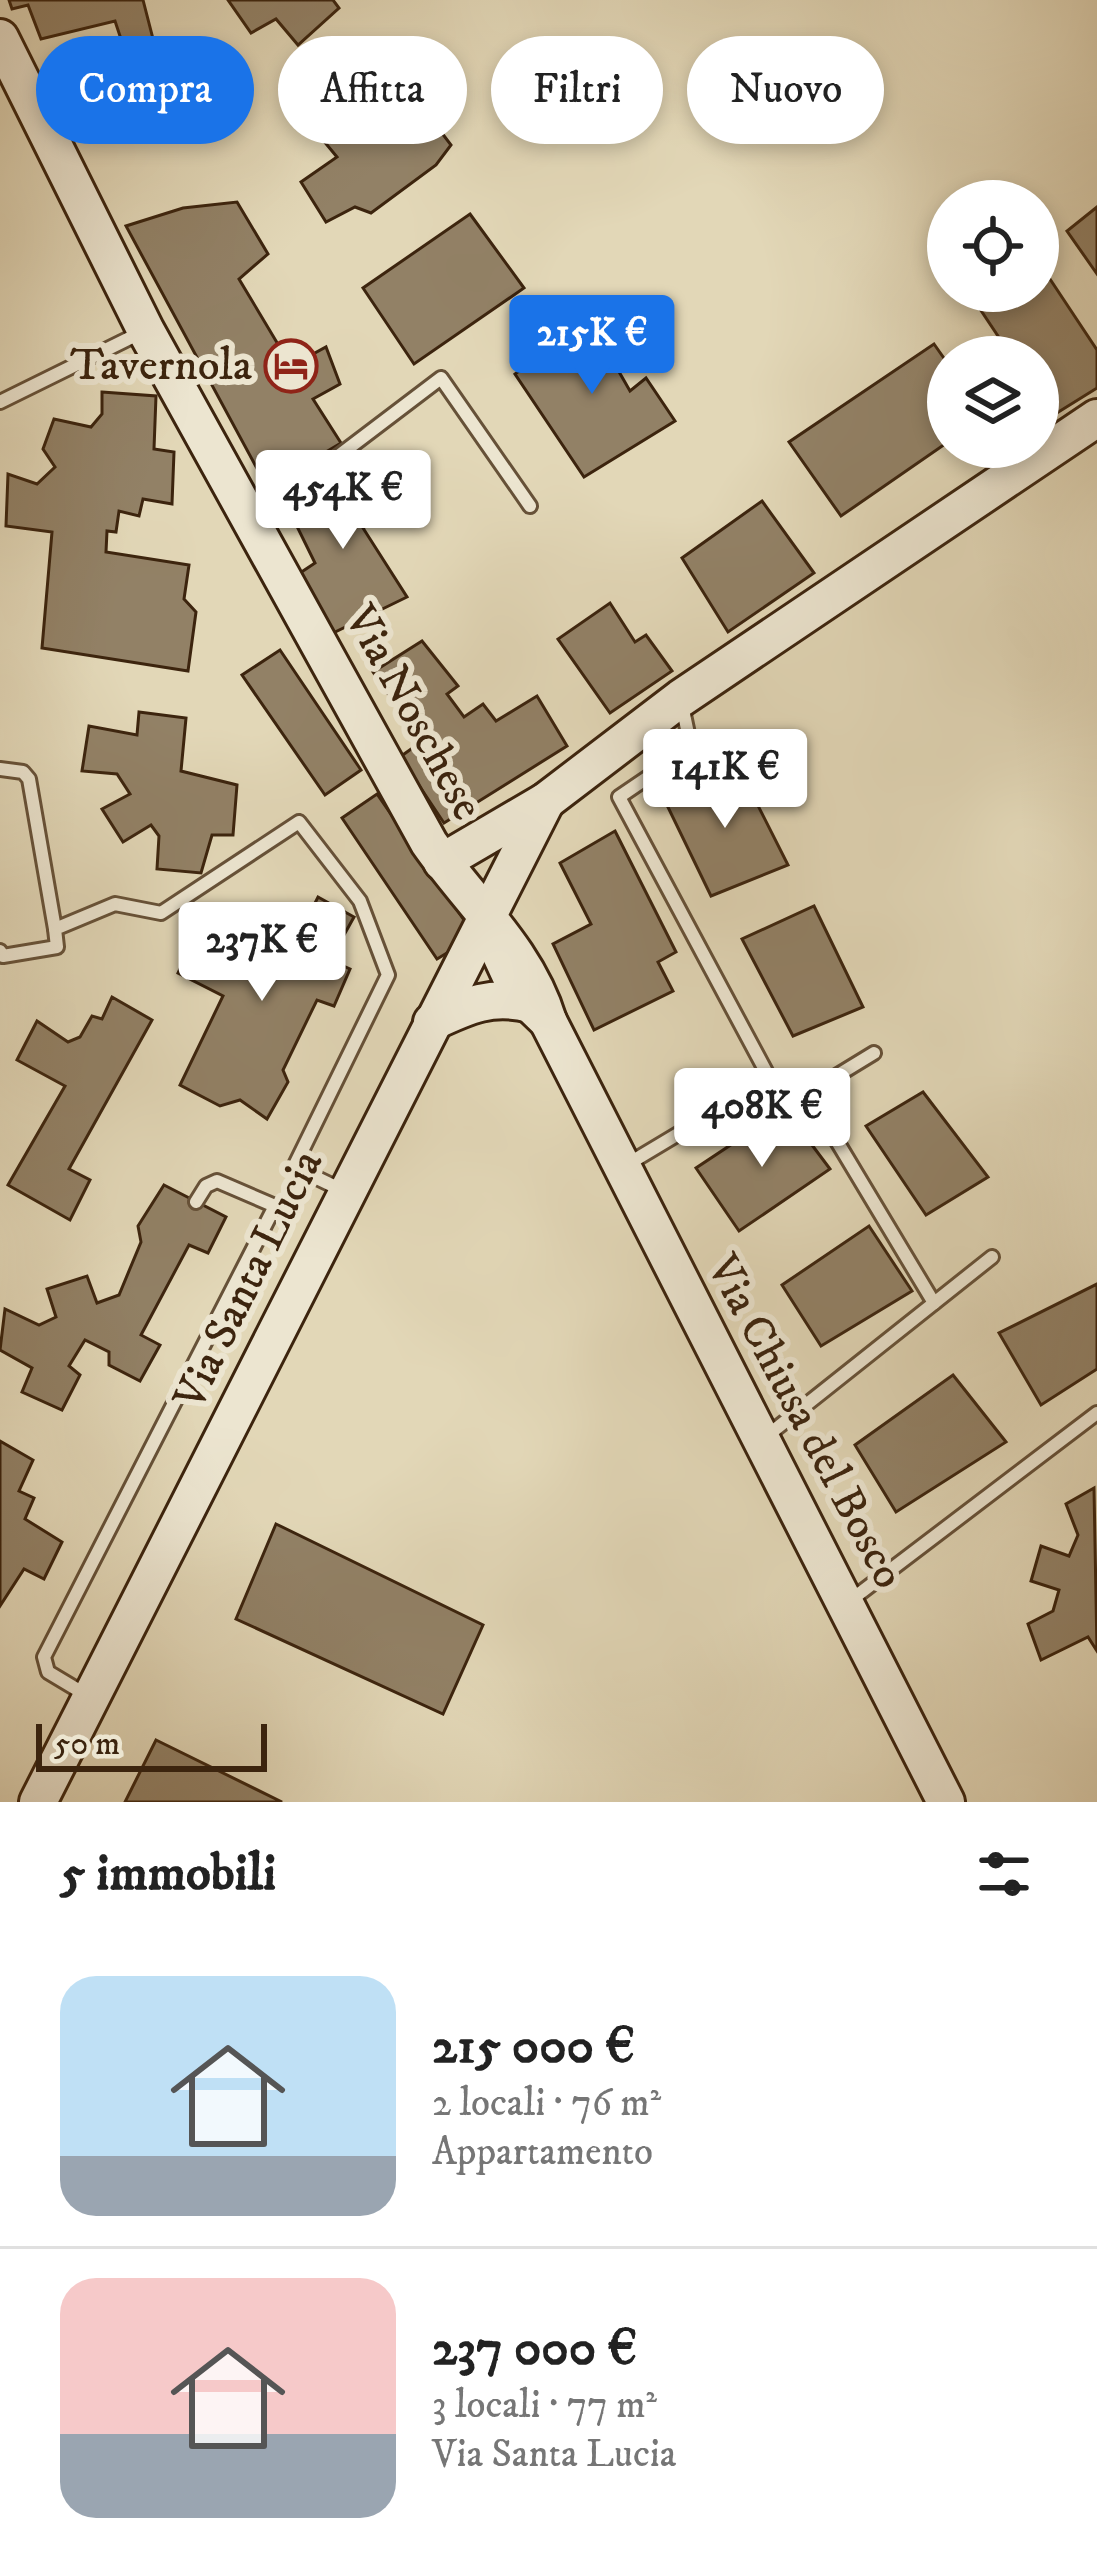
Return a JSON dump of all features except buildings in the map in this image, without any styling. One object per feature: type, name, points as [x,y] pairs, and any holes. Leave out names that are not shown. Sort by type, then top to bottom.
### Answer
[{"type":"street","name":"Via Noschese","points":[[0,38],[146,331],[242,506],[442,862],[484,918]]},
{"type":"street","name":"Via Santa Lucia","points":[[442,862],[546,802],[681,698],[1097,418]]},
{"type":"street","name":"Via Santa Lucia","points":[[38,1802],[546,802]]},
{"type":"street","name":"Via Chiusa del Bosco","points":[[484,918],[500,960],[540,1013],[946,1802]]},
{"type":"street","points":[[431,1022],[473,1002],[502,997],[540,1013]]},
{"type":"lane","points":[[0,402],[146,331]]},
{"type":"lane","points":[[242,506],[308,479],[441,378],[530,506]]},
{"type":"lane","points":[[681,698],[691,748],[619,797],[770,1078],[797,1100],[874,1052]]},
{"type":"lane","points":[[0,769],[23,772],[29,779],[57,947],[3,956],[0,951]]},
{"type":"lane","points":[[56,928],[115,904],[161,913],[299,823],[360,902],[388,975],[294,1167],[346,1192]]},
{"type":"lane","points":[[620,1169],[770,1078]]},
{"type":"lane","points":[[808,1093],[934,1303]]},
{"type":"lane","points":[[91,1698],[48,1672],[44,1657],[275,1206],[217,1181],[206,1186],[196,1202]]},
{"type":"lane","points":[[759,1442],[992,1258]]},
{"type":"lane","points":[[846,1603],[1097,1413]]},
{"type":"place","name":"Tavernola","points":[[291,366]]}]
